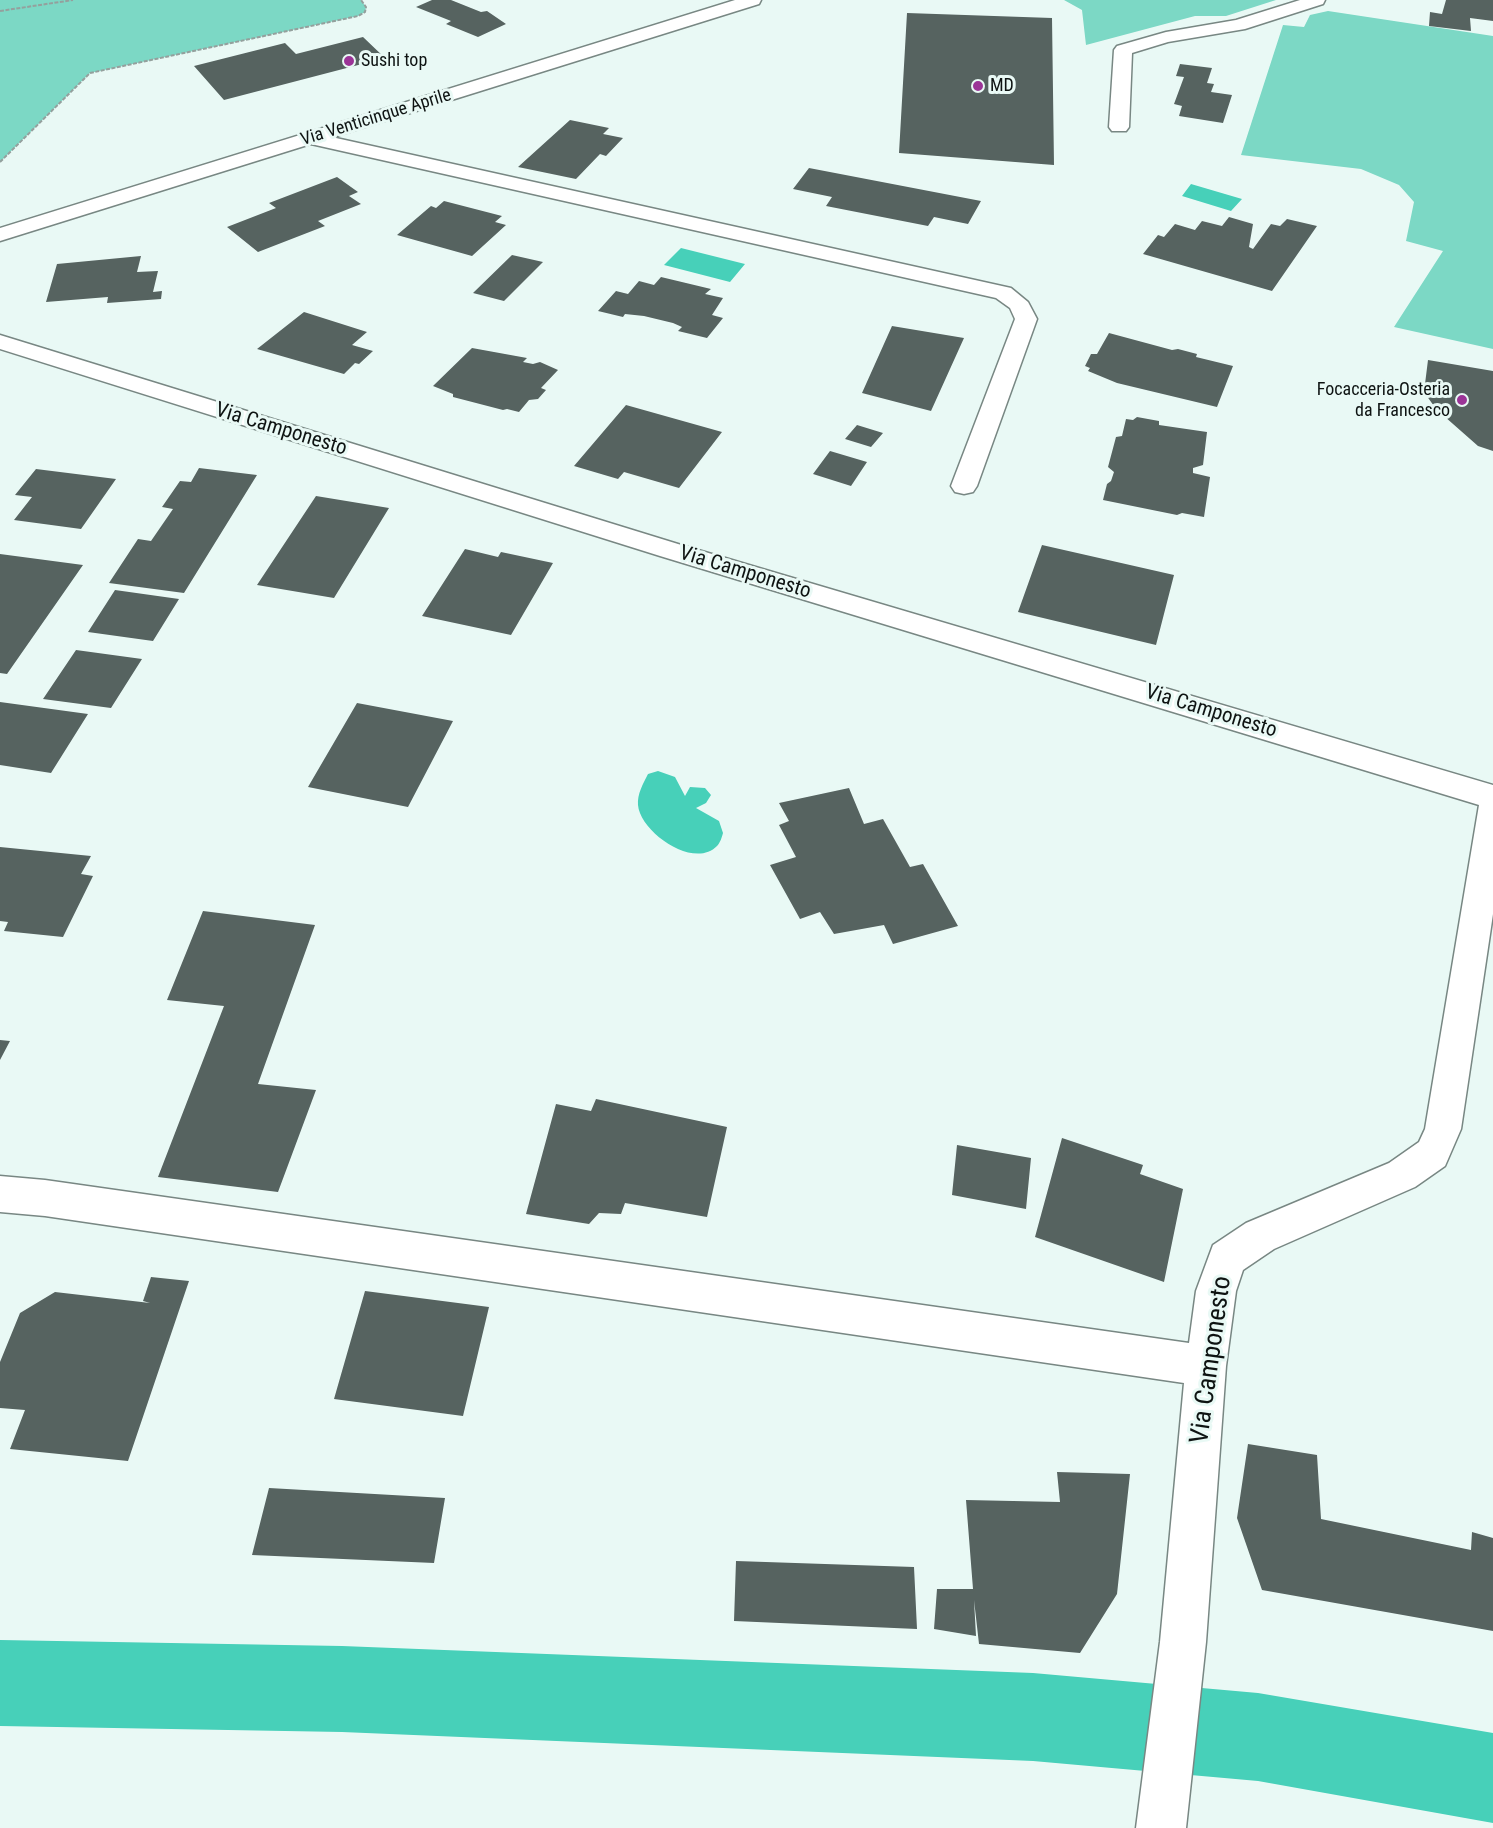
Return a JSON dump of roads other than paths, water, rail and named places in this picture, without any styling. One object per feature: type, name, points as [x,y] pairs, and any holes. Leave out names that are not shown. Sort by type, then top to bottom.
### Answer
[{"type":"street","name":"Via Venticinque Aprile","points":[[0,235],[753,0]]},
{"type":"street","points":[[1119,127],[1123,50],[1166,36],[1239,25],[1317,0]]},
{"type":"street","points":[[309,138],[1003,293],[1016,300],[1024,309],[1026,319],[964,486]]},
{"type":"street","name":"Via Camponesto","points":[[0,342],[657,546],[1493,797]]},
{"type":"street","name":"Via Camponesto","points":[[1161,1828],[1183,1642],[1206,1366],[1216,1291],[1227,1258],[1260,1236],[1402,1175],[1432,1154],[1443,1129],[1493,808]]},
{"type":"street","points":[[0,1194],[45,1198],[1206,1366]]},
{"type":"waterway","points":[[0,1683],[342,1689],[1033,1717],[1258,1737],[1493,1778]]},
{"type":"place","name":"Sushi top","points":[[349,61]]},
{"type":"place","name":"MD","points":[[978,86]]},
{"type":"place","name":"Focacceria-Osteria da Francesco","points":[[1462,400]]}]
